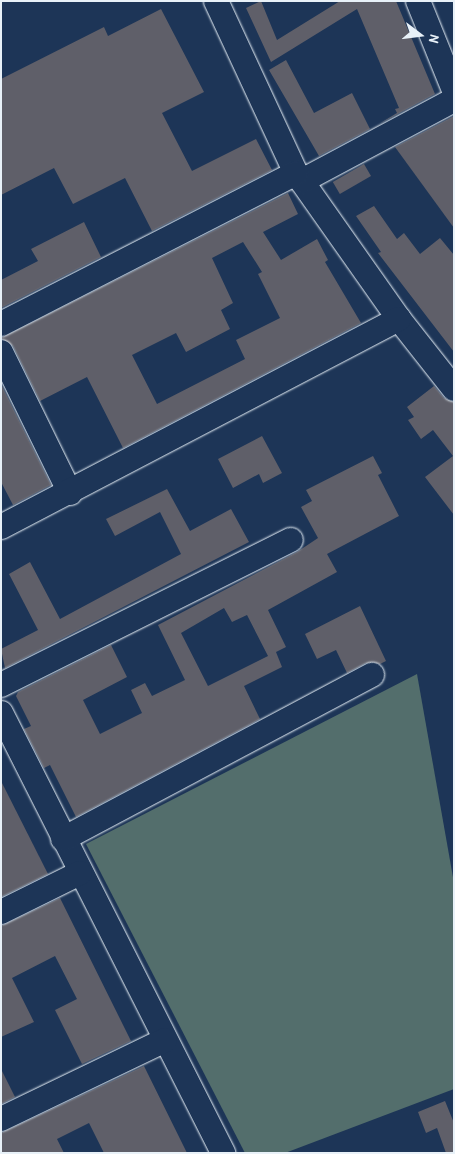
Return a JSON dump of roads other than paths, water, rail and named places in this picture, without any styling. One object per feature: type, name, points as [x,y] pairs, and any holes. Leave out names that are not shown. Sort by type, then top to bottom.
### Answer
[{"type":"street","points":[[216,1],[298,177],[399,319],[454,389]]},
{"type":"street","points":[[418,1],[454,90]]},
{"type":"street","points":[[1,324],[454,100]]},
{"type":"street","points":[[1,527],[70,493],[399,319]]},
{"type":"street","points":[[1,352],[70,493]]},
{"type":"street","points":[[1,685],[291,540]]},
{"type":"street","points":[[64,839],[372,675]]},
{"type":"street","points":[[1,713],[80,873],[223,1153]]},
{"type":"street","points":[[1,912],[80,873]]},
{"type":"street","points":[[1,1120],[165,1040]]}]
